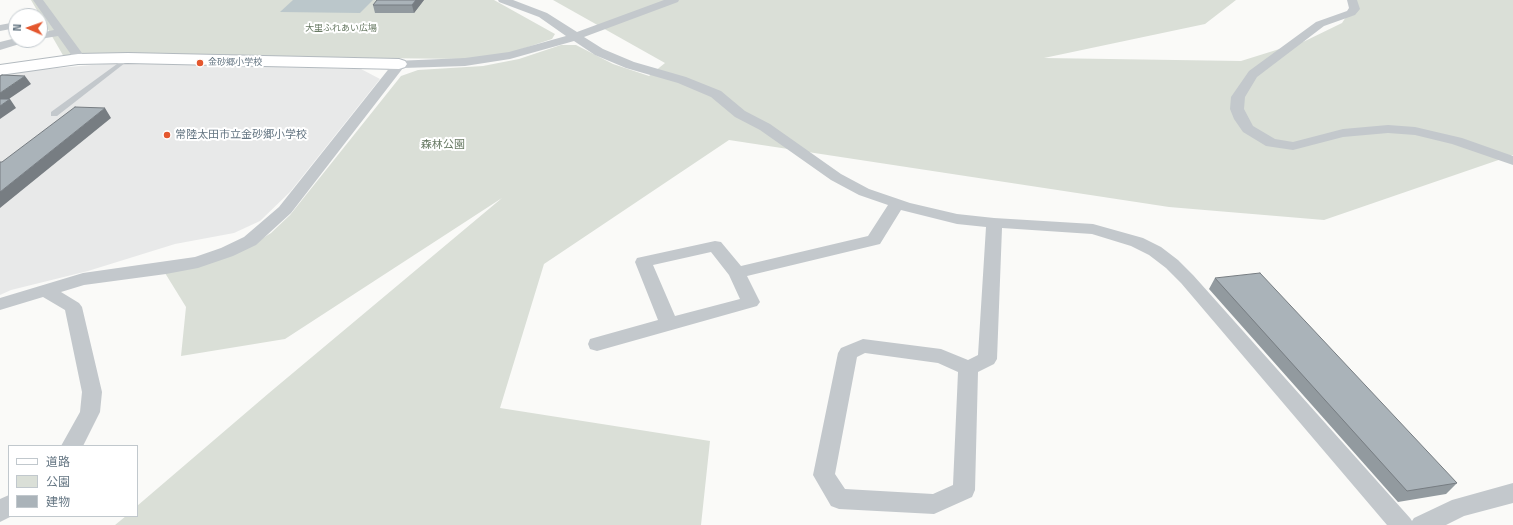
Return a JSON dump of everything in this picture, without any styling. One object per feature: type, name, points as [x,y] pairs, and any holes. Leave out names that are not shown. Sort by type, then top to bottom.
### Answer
[{"type":"street","points":[[38,0],[76,53],[78,59]]},
{"type":"street","points":[[503,0],[543,15],[574,37],[599,52],[630,65],[682,80],[716,94],[740,114],[764,127],[836,177],[864,192],[897,204],[956,219],[994,223],[1092,229],[1137,242],[1155,251],[1172,264],[1187,279],[1402,525]]},
{"type":"street","points":[[0,70],[78,59],[128,58],[399,64],[480,61],[510,55],[574,37],[674,0]]},
{"type":"street","points":[[1352,0],[1355,9],[1351,13],[1320,24],[1254,74],[1244,85],[1238,97],[1237,109],[1248,129],[1271,143],[1293,146],[1343,133],[1388,129],[1415,131],[1457,141],[1513,161]]},
{"type":"street","points":[[48,20],[52,19]]},
{"type":"street","points":[[48,34],[61,32]]},
{"type":"street","points":[[0,304],[83,279],[166,268],[198,262],[227,252],[250,241],[285,210],[399,64]]},
{"type":"street","points":[[737,273],[874,240],[897,204]]},
{"type":"street","points":[[968,368],[964,490],[934,504],[840,499],[824,475],[848,353],[863,346],[941,356],[968,368],[987,359],[994,223]]},
{"type":"street","points":[[597,344],[751,302],[737,273],[715,246],[643,262],[669,324]]},
{"type":"street","points":[[44,290],[74,307],[92,392],[90,412],[73,445]]},
{"type":"street","points":[[1422,525],[1460,507],[1513,493]]},
{"type":"street","points":[[0,512],[8,506]]},
{"type":"lane","points":[[54,114],[128,58]]},
{"type":"shaded area","points":[[293,0],[373,0],[360,13],[280,12]]},
{"type":"shaded area","name":"常陸太田市立金砂郷小学校","points":[[116,63],[361,69],[380,79],[290,192],[260,221],[234,233],[175,244],[88,271],[11,290],[0,295],[0,75],[22,71]]},
{"type":"green space","name":"大里ふれあい広場","points":[[31,0],[494,0],[555,34],[552,39],[513,52],[468,59],[87,55],[64,57],[48,29],[48,8],[36,8]]},
{"type":"green space","name":"森林公園","points":[[553,0],[1236,0],[1205,24],[1044,58],[1241,61],[1305,41],[1342,23],[1357,0],[1513,0],[1513,155],[1324,220],[1169,207],[729,140],[544,264],[500,408],[710,441],[701,525],[115,525],[125,517],[138,517],[138,505],[269,393],[502,198],[285,339],[181,356],[186,307],[165,273],[244,250],[271,233],[290,215],[401,76],[418,70],[483,66],[519,59],[561,45],[576,45],[613,64],[649,76],[665,63]]},
{"type":"building","points":[[377,0],[416,0],[412,5],[373,5]]},
{"type":"building","points":[[0,76],[25,76],[0,93]]},
{"type":"building","points":[[0,99],[10,99],[0,106]]},
{"type":"building","points":[[75,107],[105,108],[0,192],[0,162]]},
{"type":"building","points":[[1260,273],[1457,483],[1407,491],[1215,278]]},
{"type":"place","name":"金砂郷小学校","points":[[200,63]]},
{"type":"place","name":"常陸太田市立金砂郷小学校","points":[[167,135]]}]
